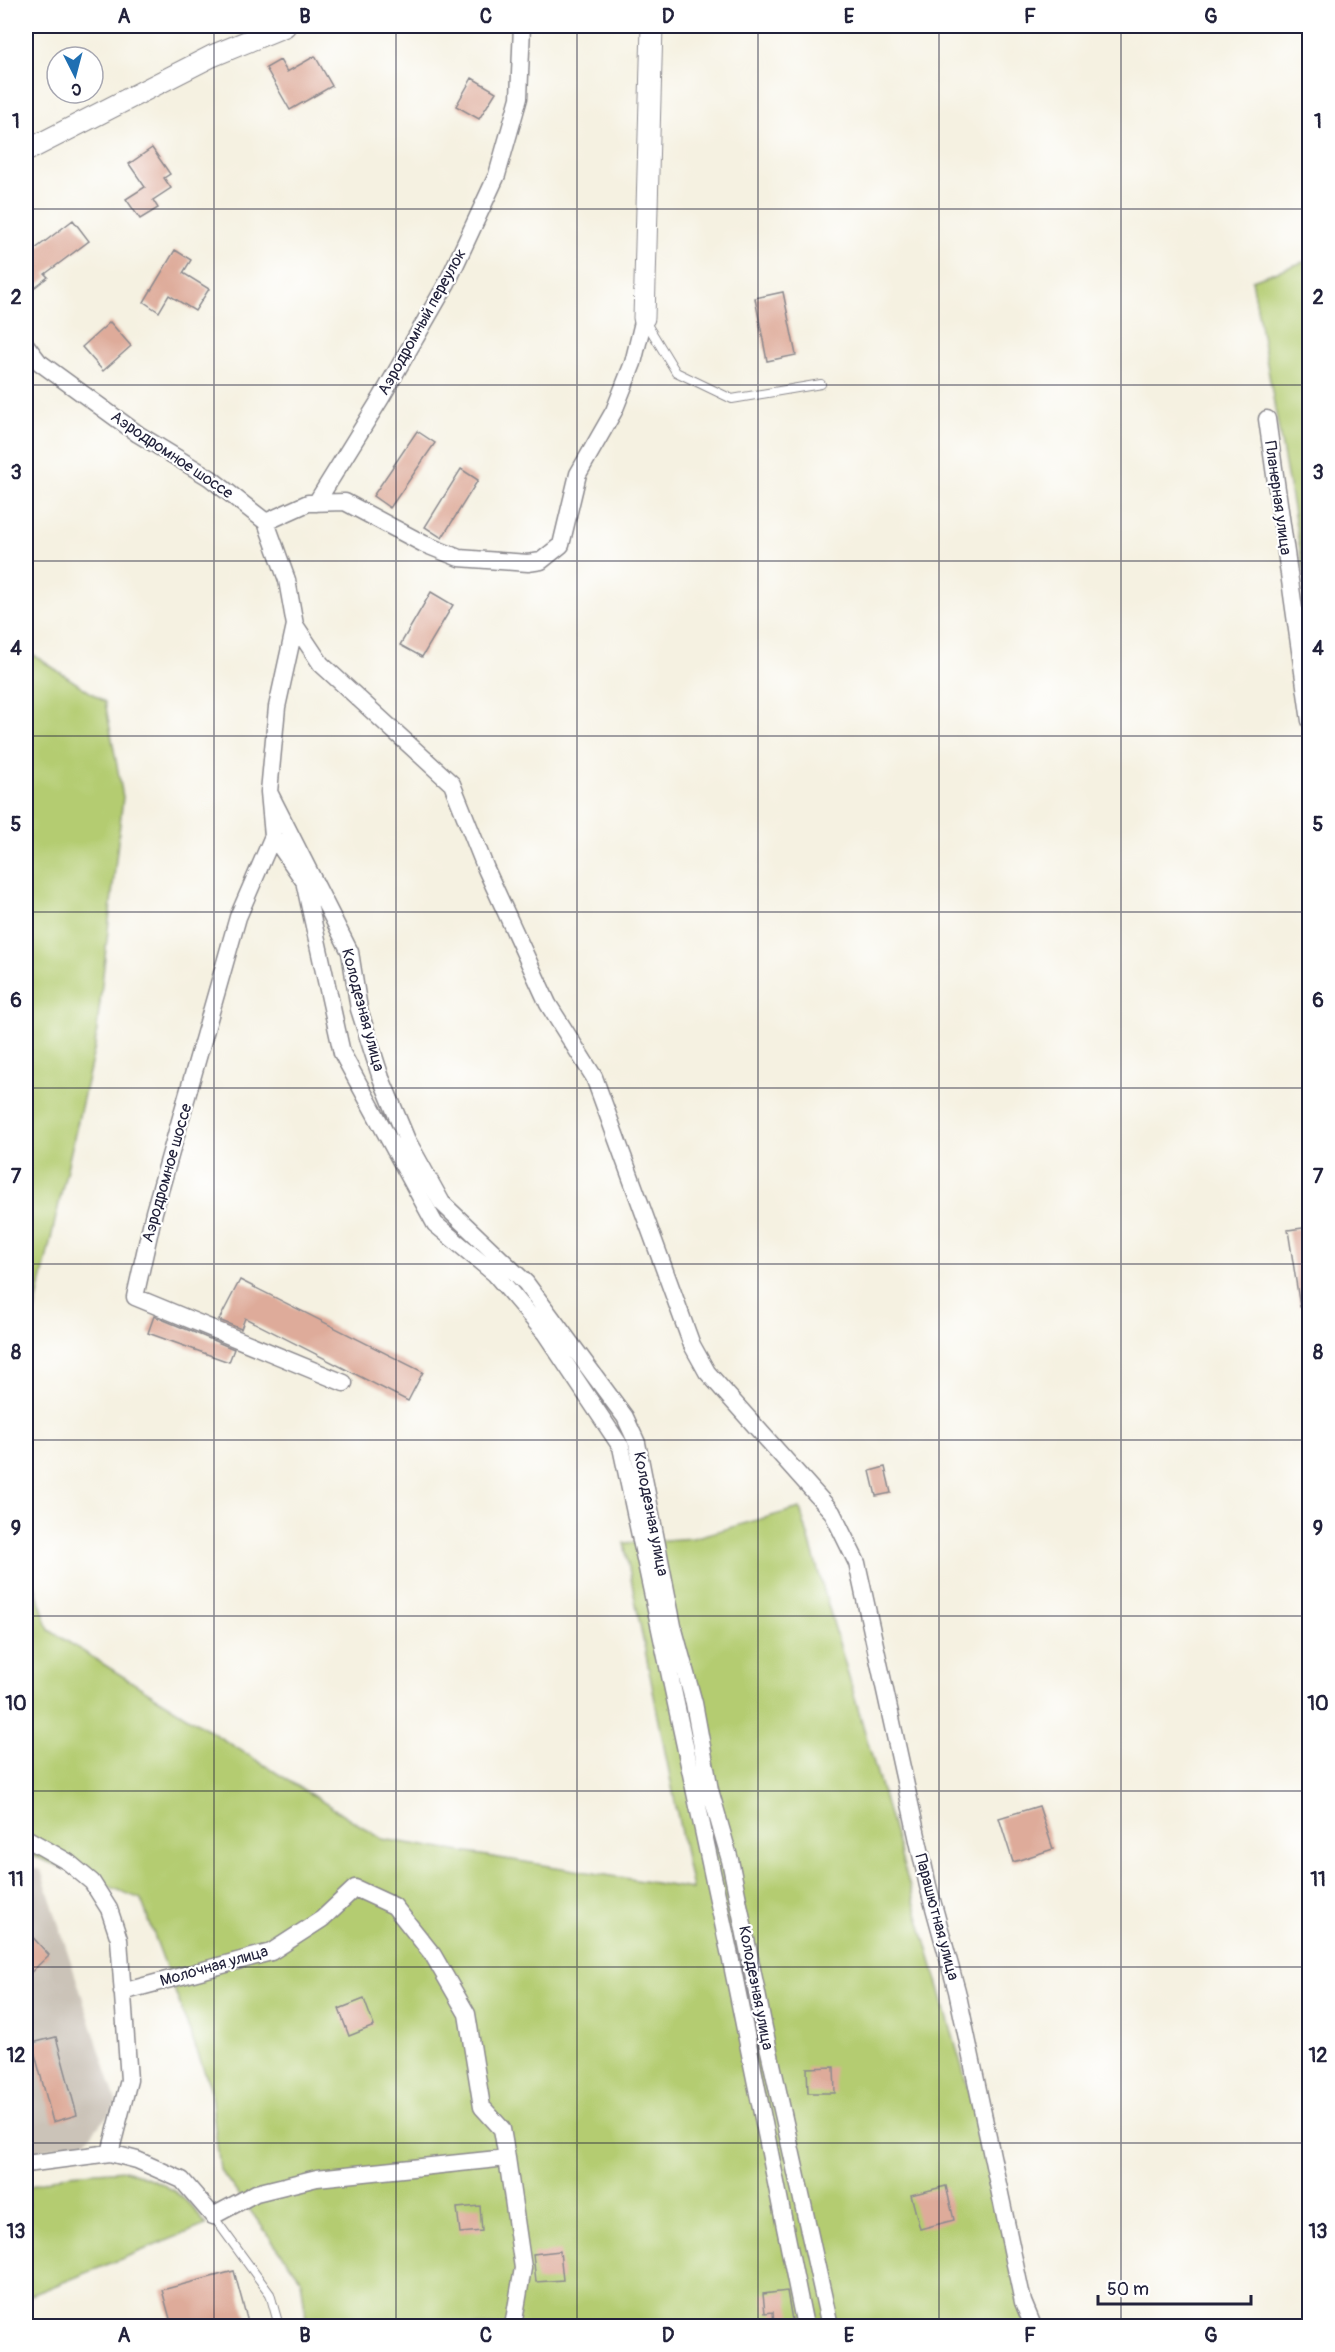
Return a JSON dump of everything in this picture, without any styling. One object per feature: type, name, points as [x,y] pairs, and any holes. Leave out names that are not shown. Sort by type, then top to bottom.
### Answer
[{"type":"street","points":[[26,151],[212,56],[285,26]]},
{"type":"street","name":"Аэродромный переулок","points":[[316,503],[381,398],[447,284],[498,175],[519,98],[522,26]]},
{"type":"street","points":[[266,522],[308,503],[345,502],[424,544],[459,558],[528,564],[541,561],[561,545],[578,474],[614,411],[633,363],[644,318],[652,26]]},
{"type":"street","name":"Аэродромное шоссе","points":[[26,345],[48,369],[138,434],[210,478],[266,522],[287,580],[295,625],[277,707],[269,792],[273,836],[238,917],[154,1212],[135,1297],[344,1383]]},
{"type":"street","name":"Планерная улица","points":[[1267,419],[1310,721]]},
{"type":"street","name":"Парашютная улица","points":[[295,625],[321,664],[452,784],[486,869],[548,1004],[594,1077],[692,1345],[707,1372],[832,1512],[857,1563],[928,1886],[959,2002],[1023,2302],[1033,2326]]},
{"type":"street","name":"Колодезная улица","points":[[269,792],[350,951],[360,1010],[381,1078],[407,1140],[442,1203],[526,1282],[625,1417],[637,1443],[673,1626],[694,1703],[710,1790],[730,1860],[764,2028],[830,2326]]},
{"type":"street","name":"Аэродромное шоссе","points":[[273,836],[304,881],[342,1053],[435,1224]]},
{"type":"street","name":"Колодезная улица","points":[[435,1224],[495,1274],[545,1333],[621,1447],[733,1970],[805,2326]]},
{"type":"street","points":[[26,1838],[68,1862],[92,1882],[110,1909],[119,1939],[129,2080],[110,2153]]},
{"type":"street","name":"Молочная улица","points":[[122,1992],[271,1952],[322,1918],[355,1888],[394,1906],[433,1955],[467,2014],[482,2107],[502,2129],[523,2268],[513,2326]]},
{"type":"street","points":[[26,2164],[110,2153],[137,2160],[182,2180],[213,2216],[256,2193],[318,2178],[507,2158]]},
{"type":"lane","points":[[644,318],[676,372],[732,399],[821,384]]},
{"type":"lane","points":[[213,2216],[270,2294],[279,2326]]},
{"type":"shaded area","points":[[26,1866],[41,1870],[117,2104],[86,2141],[26,2153]]},
{"type":"green space","points":[[1310,260],[1309,598],[1252,280]]},
{"type":"green space","points":[[26,650],[105,702],[123,797],[95,1046],[26,1348]]},
{"type":"green space","points":[[800,1508],[1037,2326],[307,2326],[301,2279],[220,2170],[210,2087],[141,1899],[26,1853],[26,1559],[49,1630],[382,1839],[692,1889],[624,1543],[693,1538]]},
{"type":"green space","points":[[125,2170],[171,2189],[189,2204],[206,2225],[29,2296],[26,2289],[28,2187],[68,2174]]},
{"type":"building","points":[[315,56],[332,86],[290,110],[266,68],[280,60],[287,72]]},
{"type":"building","points":[[472,78],[496,92],[479,119],[456,106]]},
{"type":"building","points":[[152,148],[170,174],[164,178],[171,188],[153,200],[158,208],[140,219],[126,199],[145,187],[129,164]]},
{"type":"building","points":[[73,220],[89,241],[45,274],[48,277],[26,294],[26,256]]},
{"type":"building","points":[[175,250],[191,260],[183,273],[209,289],[195,311],[169,295],[159,312],[144,302]]},
{"type":"building","points":[[783,292],[796,355],[767,361],[755,298]]},
{"type":"building","points":[[110,322],[131,346],[103,371],[82,347]]},
{"type":"building","points":[[417,431],[435,443],[390,508],[373,496]]},
{"type":"building","points":[[461,469],[478,480],[442,538],[425,527]]},
{"type":"building","points":[[431,592],[453,605],[422,657],[400,645]]},
{"type":"building","points":[[1310,1227],[1310,1306],[1300,1307],[1288,1230]]},
{"type":"building","points":[[240,1280],[423,1372],[408,1401],[245,1318],[241,1329],[219,1320]]},
{"type":"building","points":[[154,1316],[234,1349],[229,1362],[148,1333]]},
{"type":"building","points":[[885,1467],[891,1493],[876,1496],[870,1471]]},
{"type":"building","points":[[1039,1806],[1053,1849],[1013,1862],[999,1818]]},
{"type":"building","points":[[26,1930],[49,1955],[26,1977]]},
{"type":"building","points":[[364,1999],[374,2026],[349,2036],[339,2009]]},
{"type":"building","points":[[56,2037],[77,2115],[53,2122],[32,2043]]},
{"type":"building","points":[[834,2067],[835,2093],[808,2093],[807,2068]]},
{"type":"building","points":[[946,2186],[954,2220],[920,2229],[911,2195]]},
{"type":"building","points":[[480,2206],[482,2231],[460,2233],[457,2208]]},
{"type":"building","points":[[560,2251],[563,2280],[536,2282],[533,2254]]},
{"type":"building","points":[[234,2271],[249,2326],[172,2326],[162,2290]]},
{"type":"building","points":[[787,2291],[793,2326],[774,2326],[773,2312],[765,2313],[763,2294]]}]
